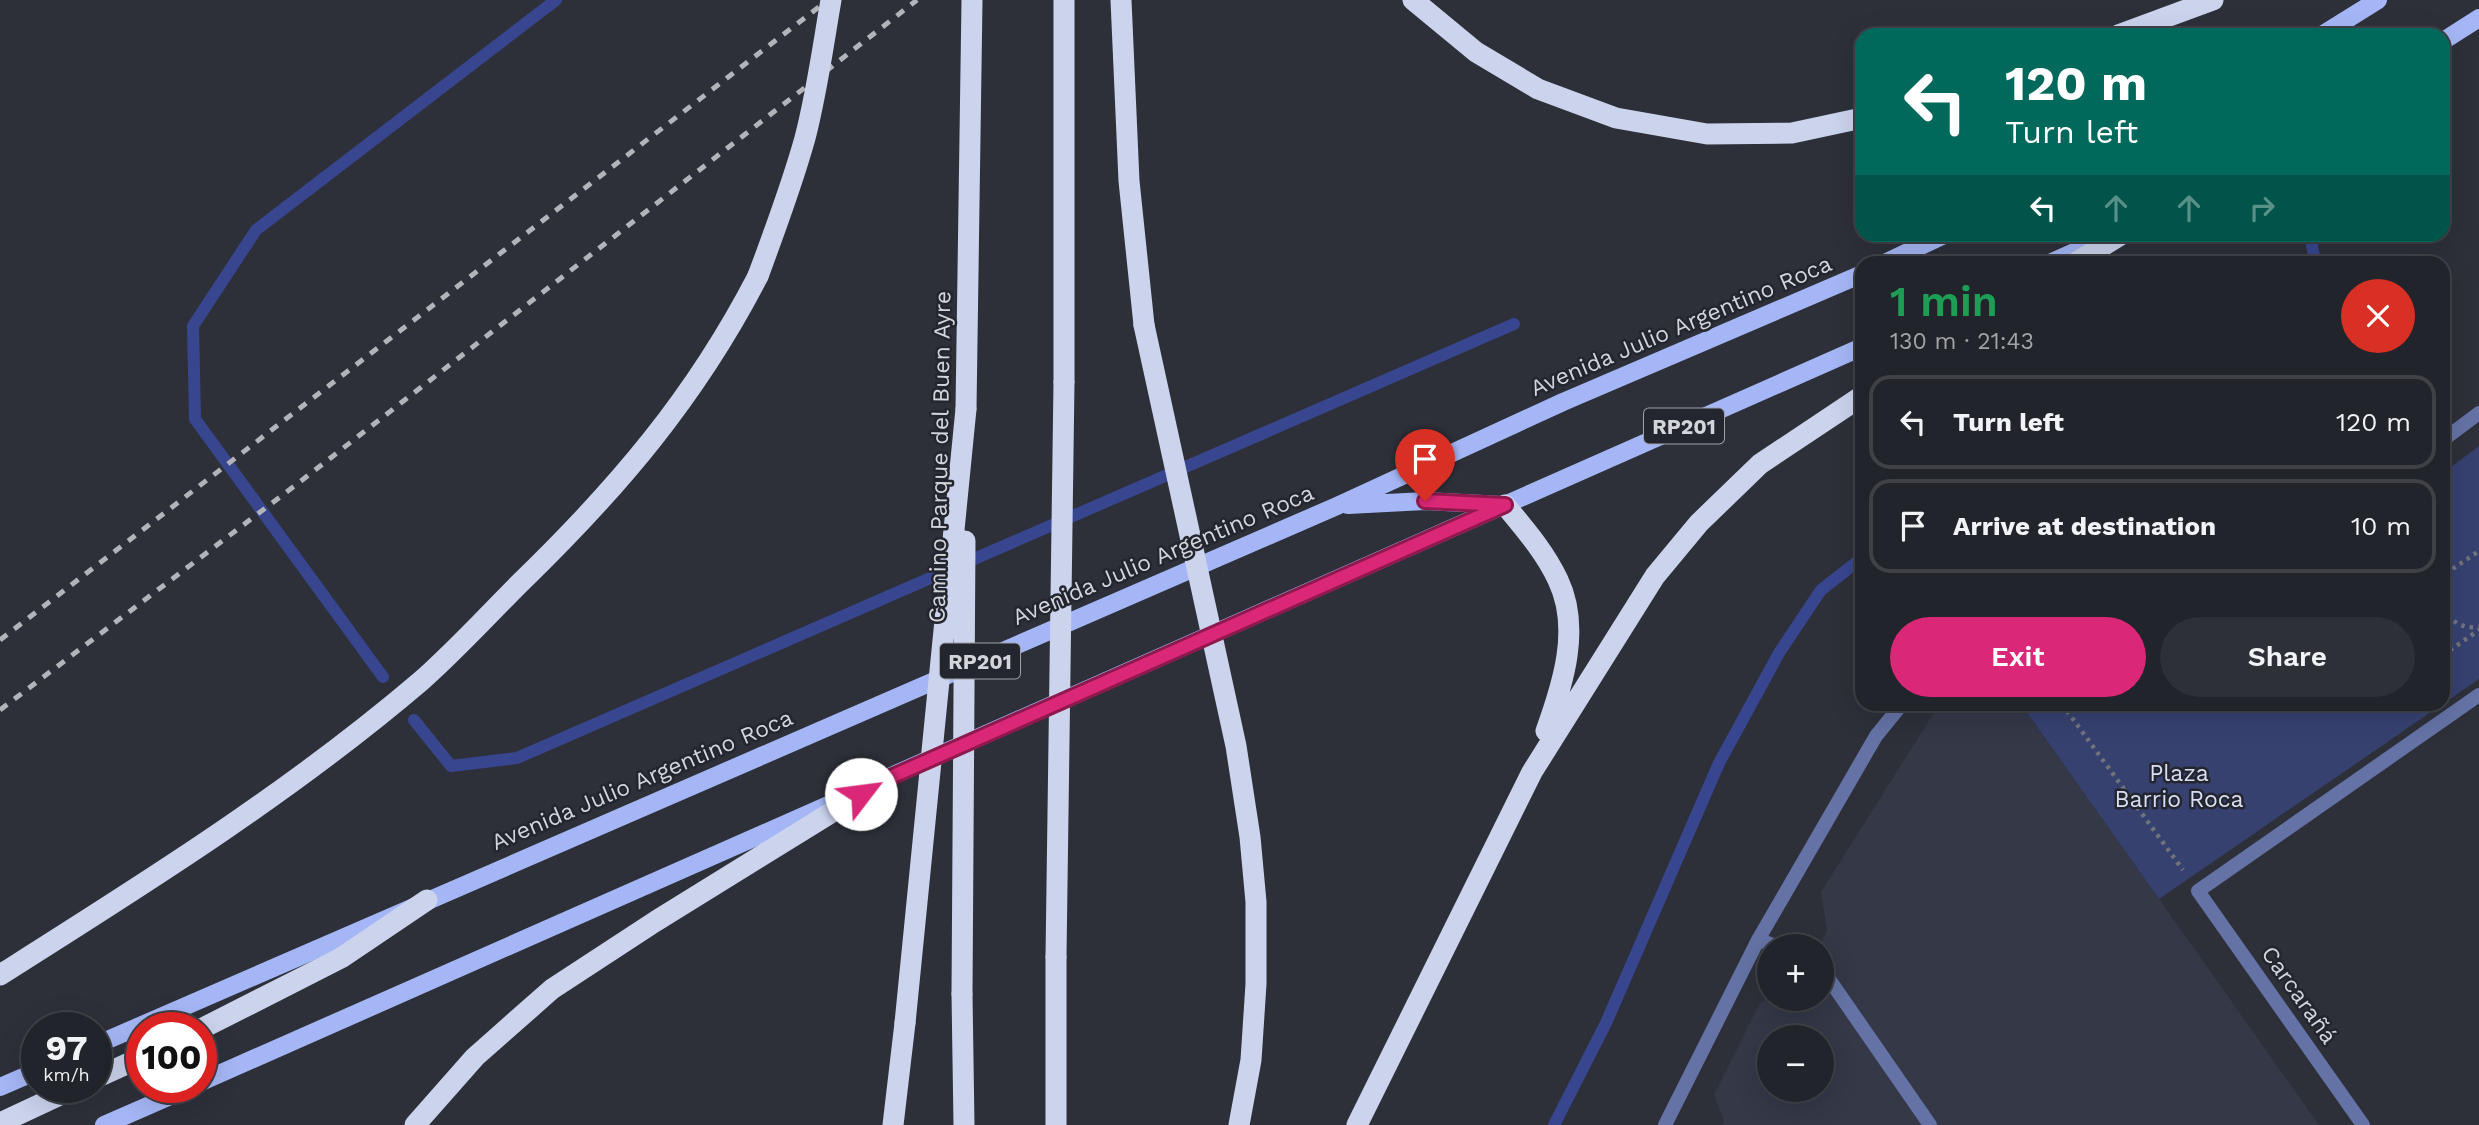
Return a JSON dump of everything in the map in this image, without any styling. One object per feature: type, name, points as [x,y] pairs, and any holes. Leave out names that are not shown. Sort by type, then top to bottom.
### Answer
[{"type":"highway","points":[[0,975],[120,899],[296,780],[422,680],[564,541],[611,491],[658,433],[705,368],[737,317],[758,276],[783,210],[804,138],[819,73],[831,0]]},
{"type":"highway","name":"Camino Parque del Buen Ayre","points":[[964,1125],[962,994],[965,401],[972,0]]},
{"type":"highway","points":[[1056,1125],[1064,382],[1064,0]]},
{"type":"highway","points":[[1121,0],[1129,181],[1144,325],[1236,746],[1250,837],[1255,902],[1256,984],[1251,1059],[1239,1125]]},
{"type":"highway","points":[[1413,0],[1476,52],[1538,89],[1615,118],[1707,134],[1792,133],[1855,120]]},
{"type":"highway","points":[[2137,28],[2213,0]]},
{"type":"highway","points":[[2087,256],[2109,242]]},
{"type":"highway","points":[[893,1125],[965,401]]},
{"type":"highway","points":[[1357,1125],[1532,772],[1655,576],[1699,523],[1760,464],[1855,401]]},
{"type":"highway","points":[[1505,505],[1559,581],[1570,623],[1563,683],[1532,772]]},
{"type":"highway","points":[[415,1125],[475,1057],[552,989],[656,921],[884,780]]},
{"type":"highway","points":[[217,1021],[341,958],[428,900]]},
{"type":"highway","points":[[0,1123],[43,1103]]},
{"type":"main road","points":[[2333,28],[2378,0]]},
{"type":"main road","points":[[2450,37],[2479,18]]},
{"type":"main road","points":[[1900,256],[1929,242]]},
{"type":"main road","points":[[2066,256],[2097,242]]},
{"type":"main road","name":"Avenida Julio Argentino Roca","points":[[112,1038],[1337,506],[1563,402],[1855,277]]},
{"type":"main road","name":"RP201","points":[[217,1075],[1855,350]]},
{"type":"main road","points":[[1337,506],[1425,501],[1505,505]]},
{"type":"main road","points":[[0,1087],[21,1078]]},
{"type":"main road","points":[[104,1125],[154,1103]]},
{"type":"street","points":[[2450,435],[2479,413]]},
{"type":"street","points":[[2198,891],[2479,695]]},
{"type":"street","points":[[1761,934],[1876,736],[1896,711]]},
{"type":"street","name":"Carcarañá","points":[[2198,891],[2363,1125]]},
{"type":"street","points":[[1665,1125],[1757,942]]},
{"type":"street","points":[[1834,986],[1930,1125]]},
{"type":"path","points":[[2450,573],[2479,551]]},
{"type":"path","points":[[2450,616],[2464,626],[2479,629]]},
{"type":"path","points":[[2450,650],[2479,629]]},
{"type":"path","points":[[2067,711],[2198,891]]},
{"type":"shaded area","points":[[1938,711],[2026,711],[2319,1125],[1722,1125],[1724,1121],[1714,1095],[1757,1009],[1834,1011],[1834,934],[1826,934],[1821,892],[1933,714]]},
{"type":"green space","points":[[2479,446],[2479,679],[2450,699],[2450,468]]},
{"type":"green space","name":"Plaza Barrio Roca","points":[[2026,711],[2433,711],[2159,899]]},
{"type":"waterway","points":[[383,677],[195,419],[193,326],[256,230],[556,0]]},
{"type":"waterway","points":[[2311,242],[2314,256]]},
{"type":"waterway","points":[[414,720],[451,766],[517,758],[1514,324]]},
{"type":"waterway","points":[[1554,1125],[1606,1023],[1719,763],[1779,653],[1821,590],[1855,563]]},
{"type":"railway","points":[[0,640],[828,0]]},
{"type":"railway","points":[[0,710],[301,481],[917,0]]},
{"type":"route","points":[[861,794],[884,780],[1505,505],[1425,501]]}]
